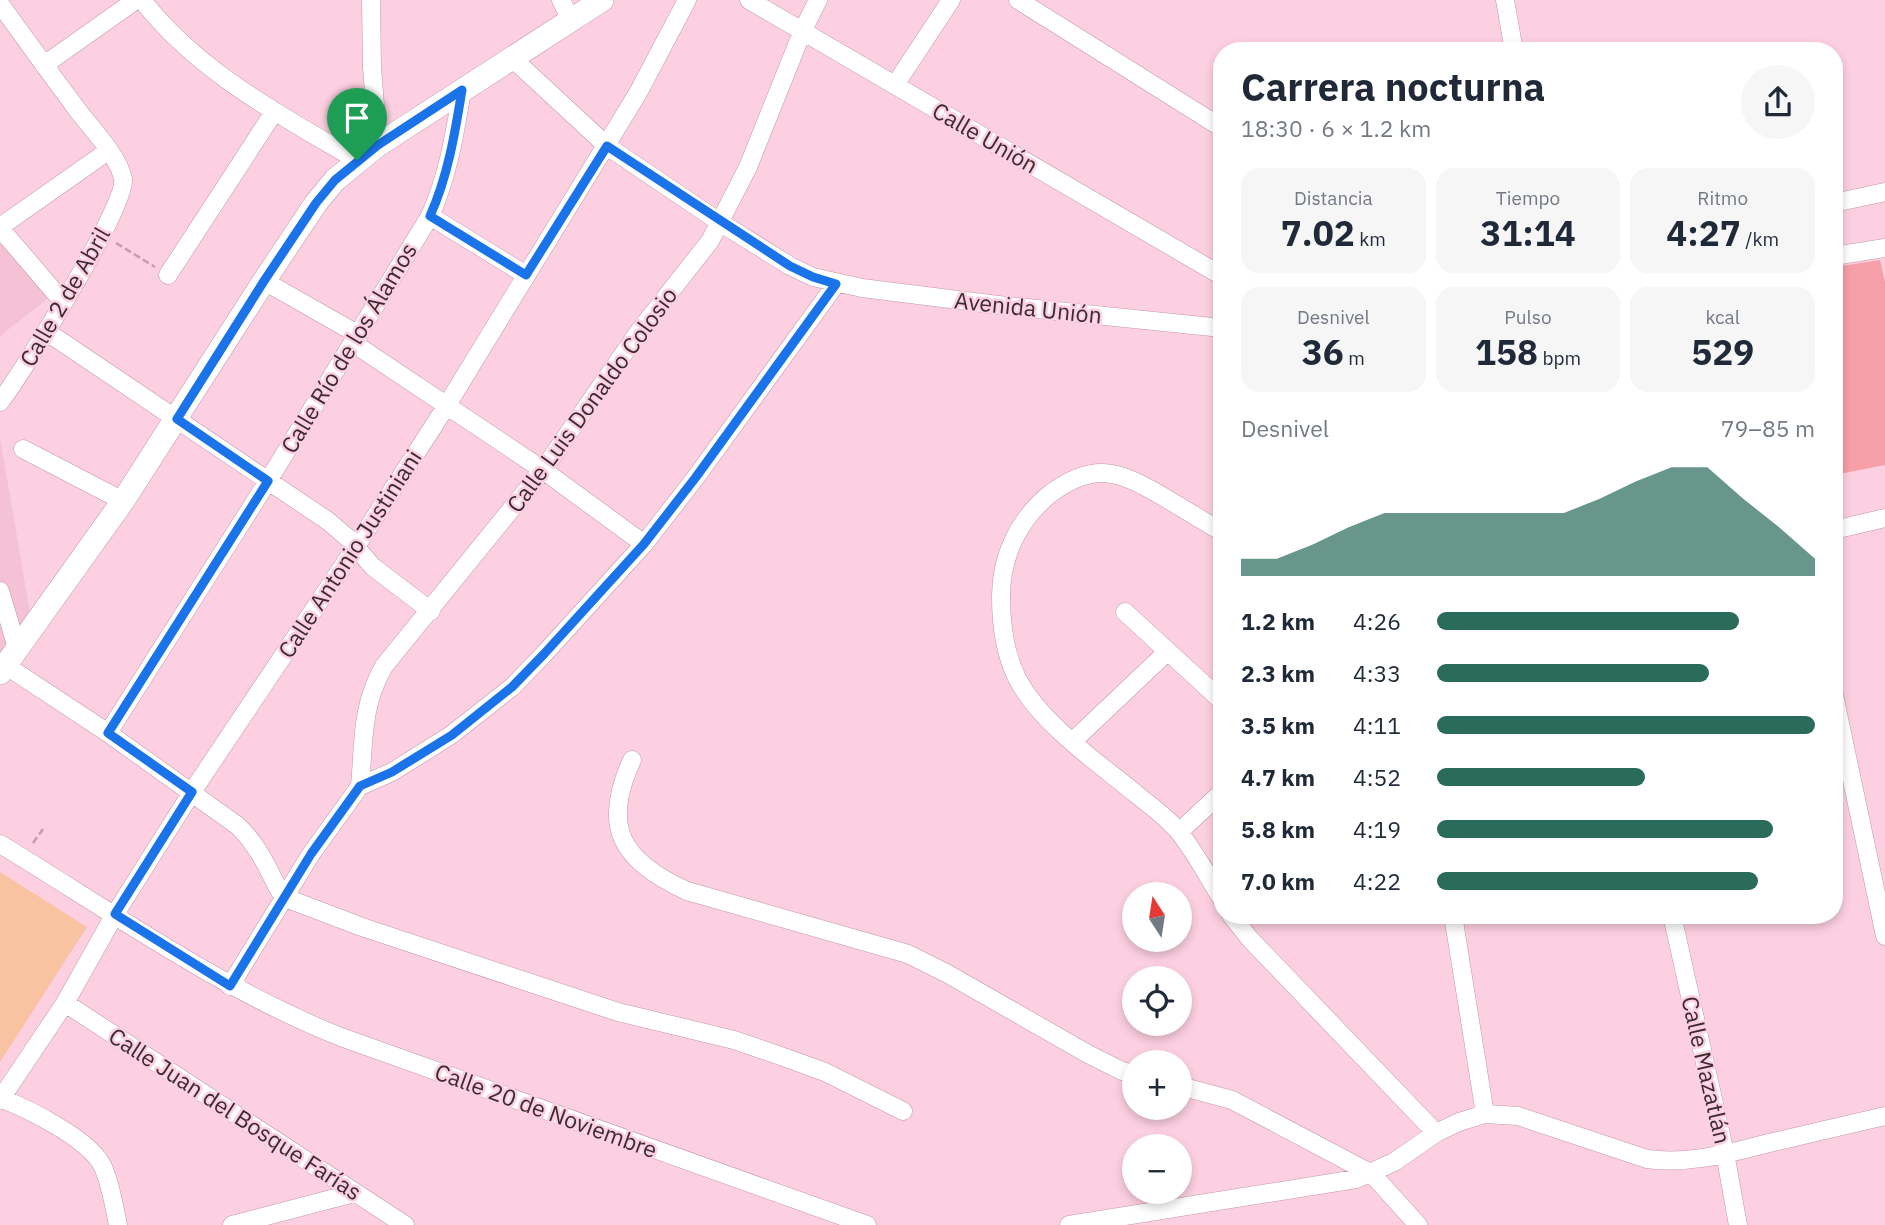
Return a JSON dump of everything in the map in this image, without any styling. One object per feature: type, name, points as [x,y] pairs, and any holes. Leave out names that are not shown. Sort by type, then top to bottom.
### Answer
[{"type":"main road","points":[[6,663],[123,501],[264,281],[316,203],[335,180],[378,145],[511,57],[566,10],[602,0]]},
{"type":"street","points":[[44,65],[136,0]]},
{"type":"street","points":[[142,0],[175,39],[196,58],[274,112],[357,160]]},
{"type":"street","points":[[371,0],[378,145]]},
{"type":"street","name":"Calle Antonio Justiniani","points":[[0,1099],[65,1003],[115,914],[192,792],[447,405],[607,146],[687,0]]},
{"type":"street","name":"Calle Unión","points":[[749,0],[1213,271]]},
{"type":"street","name":"Calle Luis Donaldo Colosio","points":[[360,786],[367,709],[373,686],[403,641],[431,611],[543,470],[640,330],[710,241],[753,156],[803,30],[818,0]]},
{"type":"street","points":[[895,85],[951,0]]},
{"type":"street","points":[[1018,0],[1213,122]]},
{"type":"street","points":[[1505,0],[1512,42]]},
{"type":"street","points":[[0,4],[108,150],[0,228],[63,302]]},
{"type":"street","name":"Avenida Unión","points":[[511,57],[607,146],[721,223],[790,266],[813,277],[836,284],[998,305],[1213,327]]},
{"type":"street","name":"Calle Río de los Álamos","points":[[108,733],[268,481],[430,216],[439,196],[453,144],[462,90]]},
{"type":"street","points":[[168,275],[274,112]]},
{"type":"street","name":"Calle 2 de Abril","points":[[0,402],[47,332],[102,234],[123,188],[124,179],[108,150]]},
{"type":"street","points":[[1843,201],[1885,192]]},
{"type":"street","points":[[430,216],[526,275]]},
{"type":"street","points":[[1843,255],[1885,248]]},
{"type":"street","points":[[264,281],[356,339],[644,544]]},
{"type":"street","points":[[230,986],[283,897],[360,786],[392,772],[452,735],[512,687],[599,596],[696,477],[836,284]]},
{"type":"street","points":[[47,332],[328,521],[373,567],[431,611]]},
{"type":"street","points":[[23,449],[123,501]]},
{"type":"street","points":[[1213,527],[1132,478],[1114,473],[1094,473],[1073,480],[1051,494],[1032,511],[1011,542],[1001,579],[1001,619],[1006,650],[1018,680],[1031,699],[1049,720],[1179,832],[1213,886]]},
{"type":"street","points":[[1843,528],[1885,518]]},
{"type":"street","points":[[0,591],[6,663],[238,826],[255,844],[283,897],[362,927],[618,1012],[734,1040],[775,1054],[825,1072],[903,1111]]},
{"type":"street","points":[[1125,612],[1213,693]]},
{"type":"street","points":[[1073,741],[1168,651]]},
{"type":"street","points":[[1843,738],[1885,936]]},
{"type":"street","points":[[632,760],[621,784],[616,805],[620,830],[627,848],[640,864],[661,879],[707,897],[908,954],[1122,1071]]},
{"type":"street","points":[[1179,832],[1213,800]]},
{"type":"street","name":"Calle 20 de Noviembre","points":[[0,844],[230,986],[294,1018],[867,1225]]},
{"type":"street","points":[[1238,924],[1436,1133]]},
{"type":"street","points":[[1453,924],[1485,1114]]},
{"type":"street","name":"Calle Mazatlán","points":[[1674,924],[1725,1153],[1738,1225]]},
{"type":"street","name":"Calle Juan del Bosque Farías","points":[[65,1003],[405,1225]]},
{"type":"street","points":[[1192,1089],[1232,1100],[1371,1174],[1418,1225]]},
{"type":"street","points":[[0,1099],[50,1123],[93,1152],[108,1181],[118,1225]]},
{"type":"street","points":[[1069,1225],[1337,1184],[1371,1174],[1394,1162],[1436,1133],[1485,1114],[1518,1116],[1647,1159],[1680,1161],[1885,1116]]},
{"type":"street","points":[[243,1224],[354,1193]]},
{"type":"path","points":[[102,234],[168,275]]},
{"type":"shaded area","points":[[0,216],[60,289],[0,336]]},
{"type":"shaded area","points":[[0,437],[31,619],[0,658]]},
{"type":"shaded area","points":[[0,872],[87,927],[0,1062]]},
{"type":"building","points":[[1880,260],[1885,282],[1885,465],[1843,473],[1843,266]]},
{"type":"route","points":[[462,90],[453,144],[439,196],[430,216],[526,275],[607,146],[790,266],[836,284],[696,477],[599,596],[512,687],[452,735],[392,772],[360,786],[283,897],[230,986],[115,914],[192,792],[108,733],[268,481],[177,419],[316,203],[335,180],[357,160],[462,90]]}]
